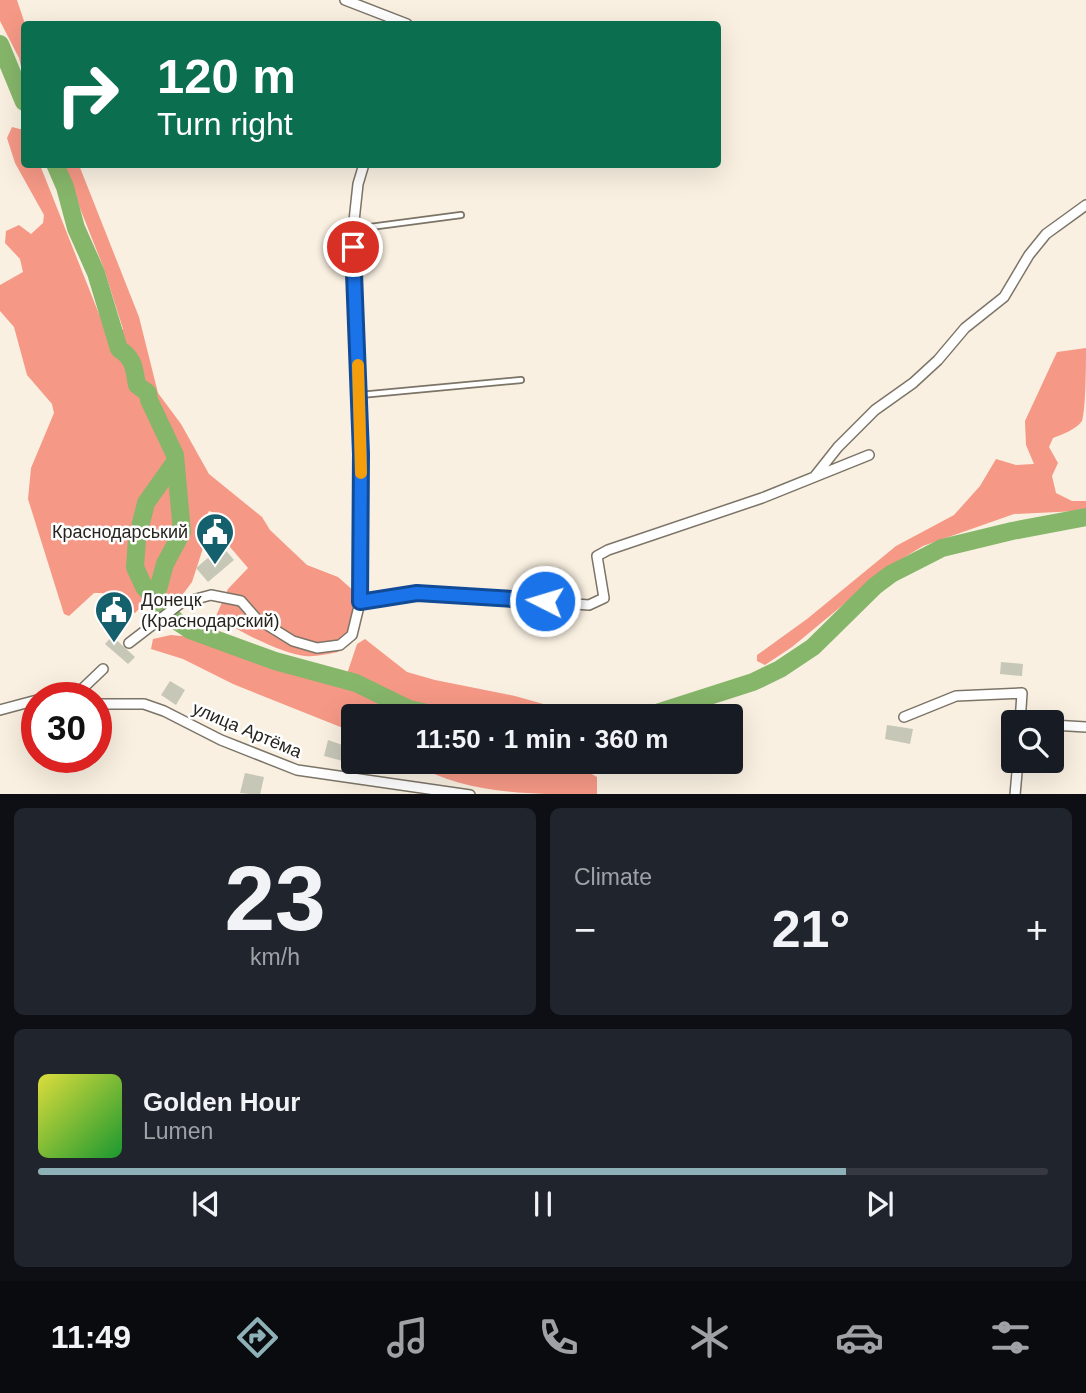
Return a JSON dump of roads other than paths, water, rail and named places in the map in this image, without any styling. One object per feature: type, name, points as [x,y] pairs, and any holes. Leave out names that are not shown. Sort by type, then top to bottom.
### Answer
[{"type":"street","points":[[345,0],[398,21]]},
{"type":"street","points":[[129,643],[181,603],[211,596],[235,598],[256,618],[293,641],[317,648],[340,645],[352,635],[360,602],[360,395],[354,229],[358,184],[363,168]]},
{"type":"street","points":[[814,478],[838,447],[875,410],[913,383],[965,327],[1004,297],[1029,255],[1046,234],[1086,205]]},
{"type":"street","points":[[360,602],[417,593],[589,605],[604,598],[597,556],[608,550],[683,526],[869,455]]},
{"type":"street","points":[[92,682],[103,669]]},
{"type":"street","points":[[904,717],[956,696],[1022,693],[1022,710]]},
{"type":"street","points":[[0,710],[21,704]]},
{"type":"street","name":"улица Артёма","points":[[112,704],[144,704],[164,711],[221,740],[297,770],[470,794]]},
{"type":"street","points":[[1064,726],[1086,727]]},
{"type":"street","points":[[1015,794],[1017,773]]},
{"type":"lane","points":[[354,229],[461,215]]},
{"type":"lane","points":[[360,395],[521,380]]},
{"type":"waterway","points":[[0,44],[21,95]]},
{"type":"waterway","points":[[57,168],[76,228],[96,273],[119,349],[130,360],[137,385],[148,393],[175,455],[182,532],[165,564],[155,600]]},
{"type":"waterway","points":[[175,462],[146,503],[137,539],[135,567],[144,587],[175,620],[190,630],[275,661],[356,683],[399,704]]},
{"type":"waterway","points":[[684,704],[753,682],[780,669],[813,647],[875,586],[891,574],[942,548],[1086,517]]},
{"type":"place","name":"Краснодарський","points":[[215,566]]},
{"type":"place","name":"Донецк (Краснодарский)","points":[[114,644]]}]
